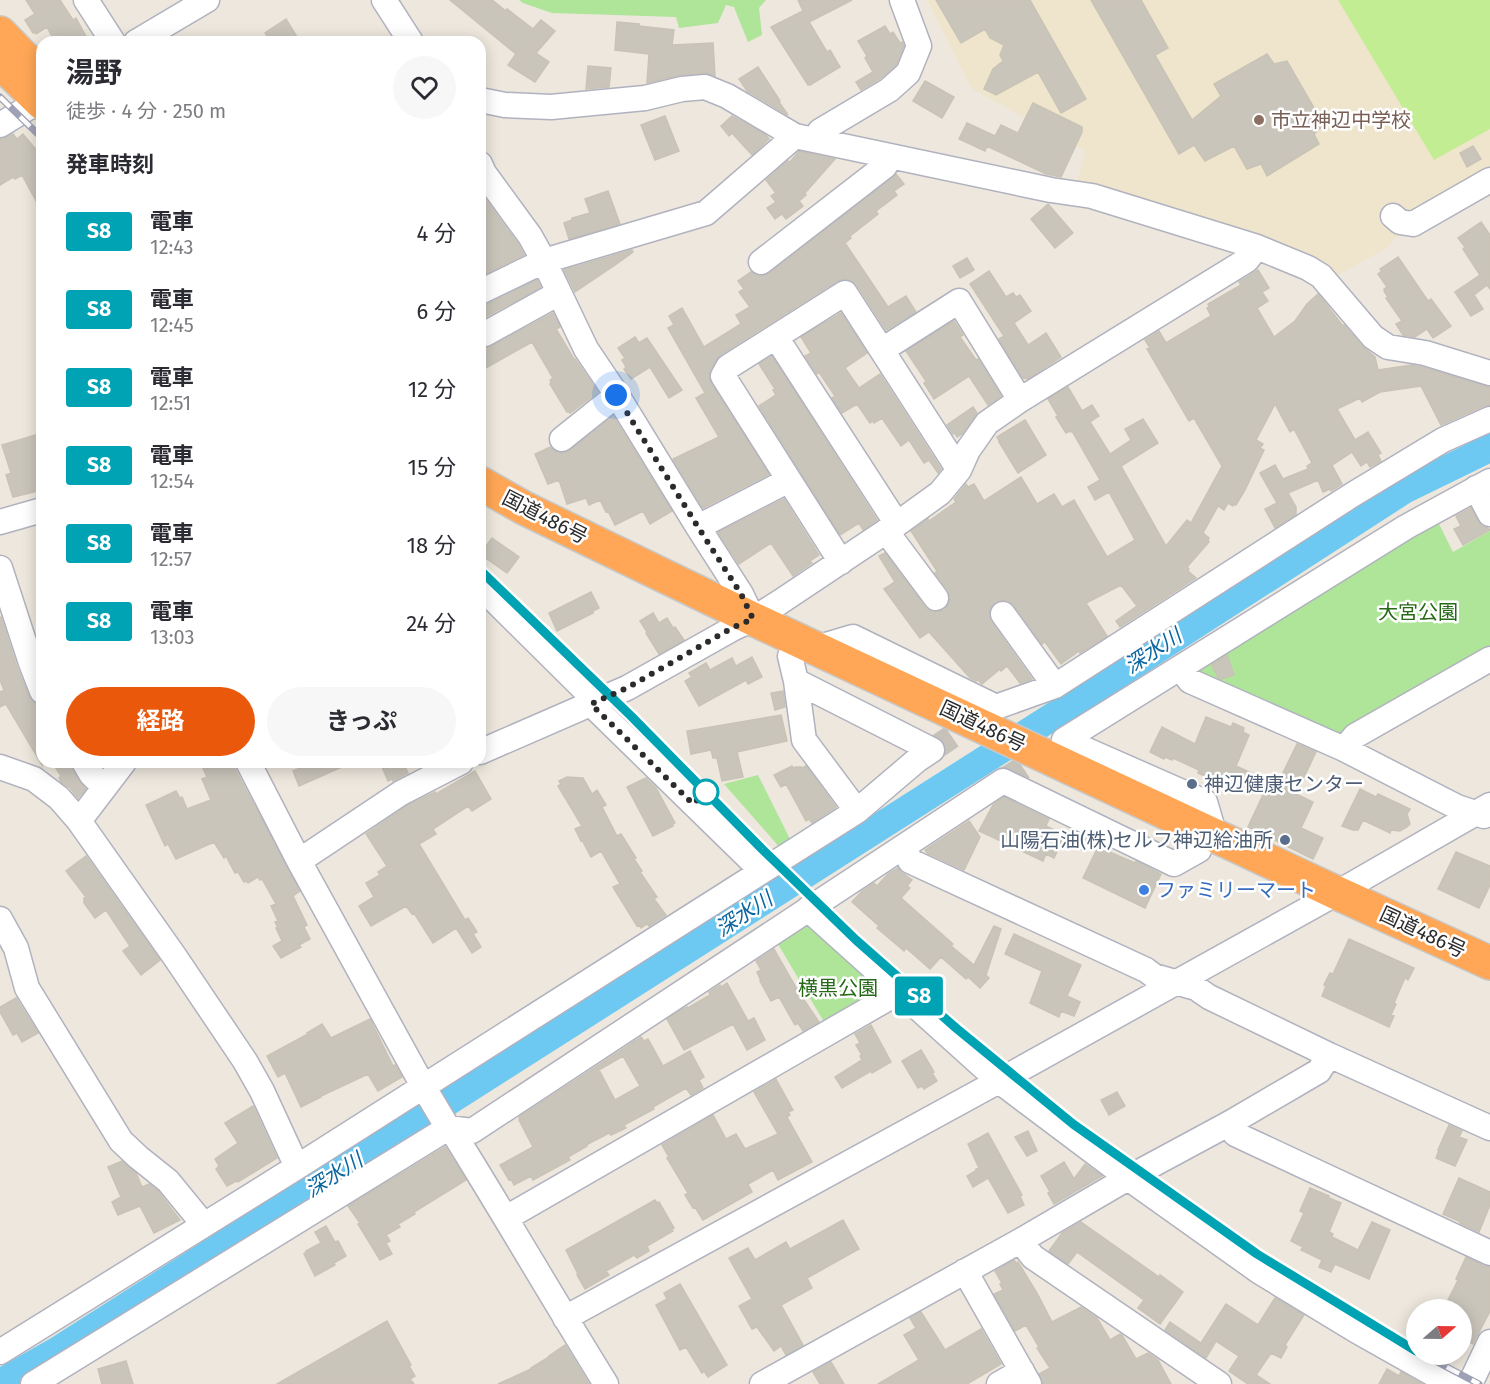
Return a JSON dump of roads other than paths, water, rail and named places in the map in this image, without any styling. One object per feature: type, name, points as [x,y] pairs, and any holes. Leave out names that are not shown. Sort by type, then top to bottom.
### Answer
[{"type":"highway","points":[[0,33],[36,86]]},
{"type":"highway","points":[[0,62],[36,89]]},
{"type":"highway","name":"国道486号","points":[[486,486],[743,624],[801,662],[975,734],[1327,898],[1490,963]]},
{"type":"highway","name":"国道486号","points":[[486,507],[515,524],[743,624]]},
{"type":"highway","name":"国道486号","points":[[1327,898],[1490,983]]},
{"type":"street","points":[[86,0],[109,36]]},
{"type":"street","points":[[146,36],[207,0]]},
{"type":"street","points":[[384,0],[407,36]]},
{"type":"street","points":[[486,289],[544,261],[706,213],[805,138],[889,90],[908,73],[919,46],[902,0]]},
{"type":"street","points":[[486,101],[505,105],[551,107],[645,98],[682,89],[705,87],[727,96],[805,138],[1051,190],[1092,196],[1257,247],[1308,267],[1321,276],[1373,337],[1389,347],[1425,353],[1490,373]]},
{"type":"street","points":[[0,125],[36,97]]},
{"type":"street","points":[[761,262],[885,166],[890,156]]},
{"type":"street","points":[[486,177],[530,237],[586,349],[741,594],[743,624]]},
{"type":"street","points":[[1393,216],[1400,222],[1413,224],[1490,180]]},
{"type":"street","points":[[486,749],[627,688],[743,624],[841,562],[940,493],[959,470],[968,450],[987,423],[1020,400],[1247,260],[1257,247]]},
{"type":"street","points":[[486,333],[559,293]]},
{"type":"street","points":[[841,562],[723,376],[728,367],[845,293],[959,470]]},
{"type":"street","points":[[882,350],[959,301],[1020,400]]},
{"type":"street","points":[[776,337],[936,598]]},
{"type":"street","points":[[562,439],[616,395]]},
{"type":"street","points":[[801,662],[853,637],[996,707],[1055,686],[1352,495],[1443,440],[1490,419]]},
{"type":"street","points":[[698,527],[789,480]]},
{"type":"street","points":[[33,1384],[448,1128],[472,1131],[1003,781],[1174,864],[1207,843],[1205,802],[1064,740],[1406,527],[1483,485],[1490,514]]},
{"type":"street","points":[[0,522],[36,512]]},
{"type":"street","points":[[0,568],[36,676]]},
{"type":"street","points":[[486,592],[762,871]]},
{"type":"street","points":[[1003,614],[1055,686]]},
{"type":"street","points":[[1344,749],[1355,736],[1490,658]]},
{"type":"street","points":[[0,1352],[297,1167],[857,811],[932,750],[801,662]]},
{"type":"street","points":[[801,662],[804,740],[857,811]]},
{"type":"street","points":[[1180,668],[1190,681],[1344,749],[1457,807],[1485,812]]},
{"type":"street","points":[[0,767],[34,779],[59,798],[79,821],[245,1061],[262,1091],[297,1167]]},
{"type":"street","points":[[88,768],[104,788]]},
{"type":"street","points":[[79,821],[119,768]]},
{"type":"street","points":[[251,768],[299,861],[423,1086],[606,1384]]},
{"type":"street","points":[[299,861],[401,793],[449,768]]},
{"type":"street","points":[[565,1318],[1485,812]]},
{"type":"street","points":[[905,846],[910,861],[1155,976],[1196,988],[1209,997],[1329,1055],[1490,1128]]},
{"type":"street","points":[[808,909],[999,1081],[1128,1178],[1260,1272],[1357,1331],[1451,1384]]},
{"type":"street","points":[[0,919],[16,948],[27,988],[122,1140],[138,1157],[168,1181],[204,1225]]},
{"type":"street","points":[[506,1218],[899,992]]},
{"type":"street","points":[[762,1384],[1020,1241],[1128,1178],[1230,1124],[1319,1071],[1329,1055]]},
{"type":"street","points":[[1230,1124],[1235,1134],[1490,1253]]},
{"type":"street","points":[[1020,1241],[1033,1257],[1219,1384]]},
{"type":"street","points":[[965,1271],[1026,1377],[999,1384]]},
{"type":"street","points":[[1470,1384],[1490,1342]]},
{"type":"waterway","name":"深水川","points":[[0,1383],[55,1352],[1404,490],[1490,448]]},
{"type":"tunnel","points":[[932,750],[984,715]]},
{"type":"tunnel","points":[[1003,781],[1052,748]]},
{"type":"railway","points":[[0,97],[36,132]]},
{"type":"railway","points":[[486,576],[631,716],[762,849],[856,940],[956,1028],[1073,1124],[1257,1254],[1406,1345]]},
{"type":"railway","points":[[1443,1365],[1479,1384]]},
{"type":"train","name":"S8","points":[[486,576],[631,716],[762,849],[856,940],[956,1028],[1073,1124],[1257,1254],[1406,1345]]},
{"type":"place","name":"市立神辺中学校","points":[[1259,120]]},
{"type":"place","name":"神辺健康センター","points":[[1192,784]]},
{"type":"place","name":"山陽石油(株)セルフ神辺給油所","points":[[1285,840]]},
{"type":"place","name":"ファミリーマート","points":[[1144,890]]},
{"type":"park label","name":"大宮公園","points":[[1418,612]]},
{"type":"park label","name":"横黒公園","points":[[838,988]]}]
